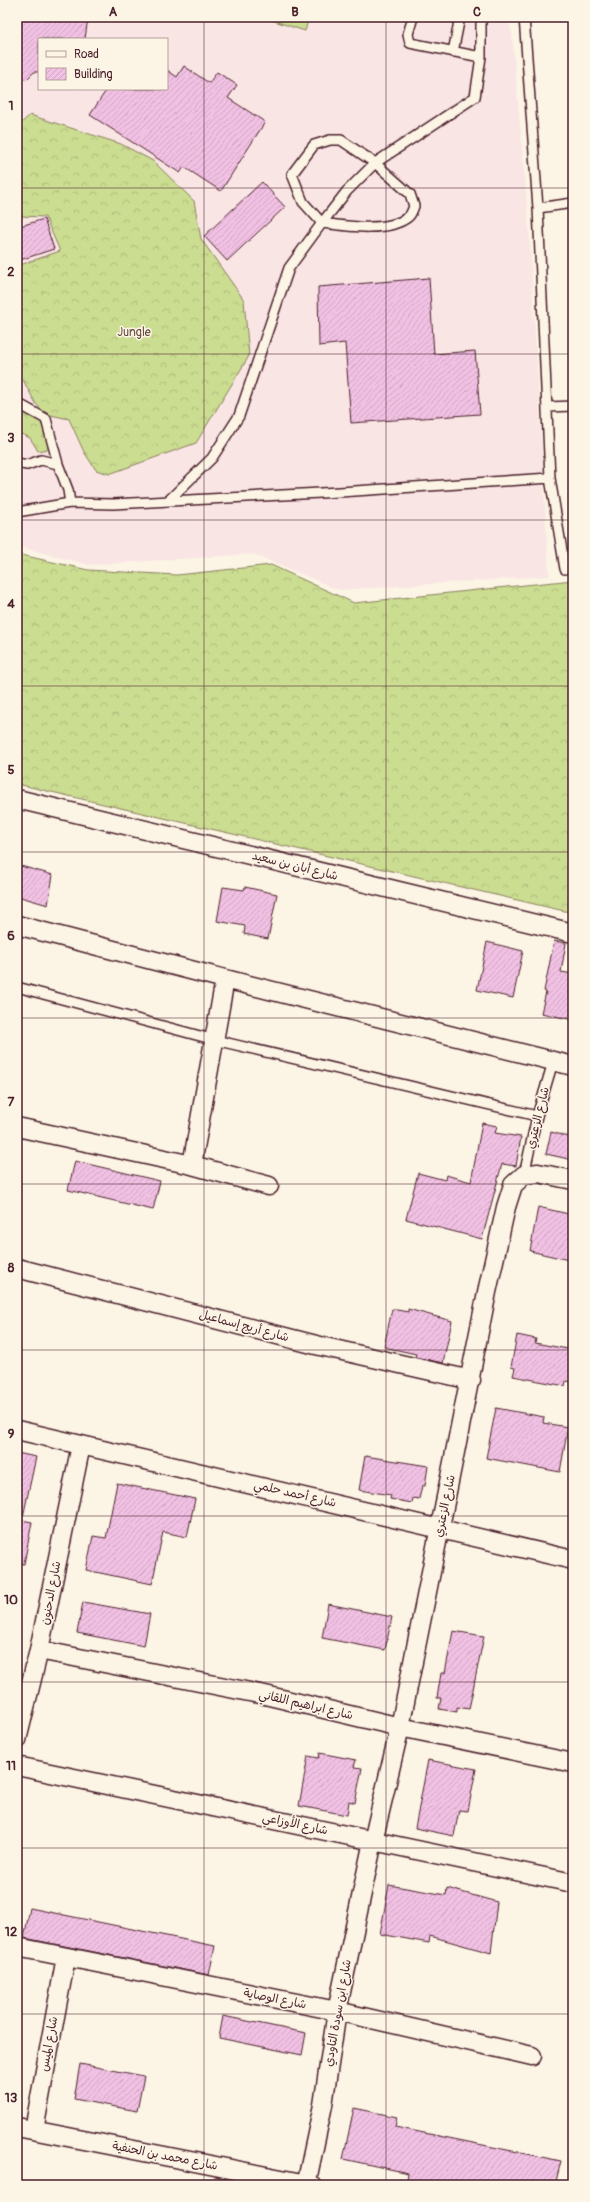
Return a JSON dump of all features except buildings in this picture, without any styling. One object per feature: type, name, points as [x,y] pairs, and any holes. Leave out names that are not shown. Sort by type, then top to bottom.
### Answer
[{"type":"street","name":"شارع أبان بن سعيد","points":[[17,799],[573,933]]},
{"type":"street","points":[[17,925],[225,979],[573,1066]]},
{"type":"street","points":[[192,1165],[225,979]]},
{"type":"street","points":[[17,1127],[192,1165],[269,1186]]},
{"type":"street","points":[[524,1175],[538,1173],[573,1180]]},
{"type":"street","name":"شارع الزعتري","points":[[373,1841],[400,1727],[471,1380],[487,1292],[506,1207],[513,1185],[524,1175]]},
{"type":"street","name":"شارع أريج إسماعيل","points":[[17,1268],[316,1345],[471,1380]]},
{"type":"street","name":"شارع أحمد حلمي","points":[[17,1430],[573,1560]]},
{"type":"street","name":"شارع الدحنون","points":[[17,1740],[39,1650],[81,1445]]},
{"type":"street","name":"شارع ابراهيم اللقاني","points":[[39,1650],[265,1695],[400,1727],[573,1763]]},
{"type":"street","name":"شارع الأوزاعي","points":[[17,1766],[573,1883]]},
{"type":"street","name":"شارع ابن سودة التاودي","points":[[308,2185],[323,2105],[337,2011],[373,1841]]},
{"type":"street","name":"شارع الوصاية","points":[[17,1947],[337,2011],[532,2056]]},
{"type":"street","name":"شارع الميس","points":[[26,2129],[66,1957]]},
{"type":"street","name":"شارع محمد بن الحنفية","points":[[26,2129],[308,2185]]},
{"type":"lane","points":[[413,17],[408,34],[410,43],[481,57]]},
{"type":"lane","points":[[453,52],[460,17]]},
{"type":"lane","points":[[168,500],[212,458],[239,416],[289,268],[322,223],[347,191],[375,163],[476,97],[481,57],[481,17]]},
{"type":"lane","points":[[524,17],[538,208],[550,478],[565,569]]},
{"type":"lane","points":[[330,140],[341,140],[375,163],[410,194],[414,206],[409,216],[395,223],[362,228],[322,223],[303,202],[292,174],[314,145],[330,140]]},
{"type":"lane","points":[[538,208],[573,203]]},
{"type":"lane","points":[[17,402],[46,419],[58,464],[68,490],[70,503]]},
{"type":"lane","points":[[548,408],[573,406]]},
{"type":"lane","points":[[17,463],[27,465],[41,460],[58,464]]},
{"type":"lane","points":[[17,512],[70,503],[114,504],[457,485],[550,478]]},
{"type":"lane","points":[[17,987],[215,1040],[537,1116]]},
{"type":"lane","name":"شارع الزعتري","points":[[524,1175],[537,1116],[553,1062]]},
{"type":"shaded area","points":[[17,17],[508,17],[512,34],[529,226],[549,576],[339,590],[253,554],[89,565],[17,546]]},
{"type":"green space","points":[[262,17],[309,17],[305,31]]},
{"type":"green space","name":"Jungle","points":[[30,115],[121,144],[153,161],[194,201],[201,239],[244,300],[249,356],[196,443],[109,474],[96,470],[84,452],[69,419],[46,414],[36,404],[22,378],[17,380],[19,334],[17,327],[19,322],[17,315],[17,266],[60,251],[45,217],[17,216],[17,127]]},
{"type":"green space","points":[[22,404],[32,406],[36,410],[42,425],[51,434],[52,448],[38,451],[30,438],[17,432],[17,406]]},
{"type":"green space","points":[[17,554],[88,570],[177,575],[271,565],[354,603],[573,580],[573,913],[17,784]]}]
